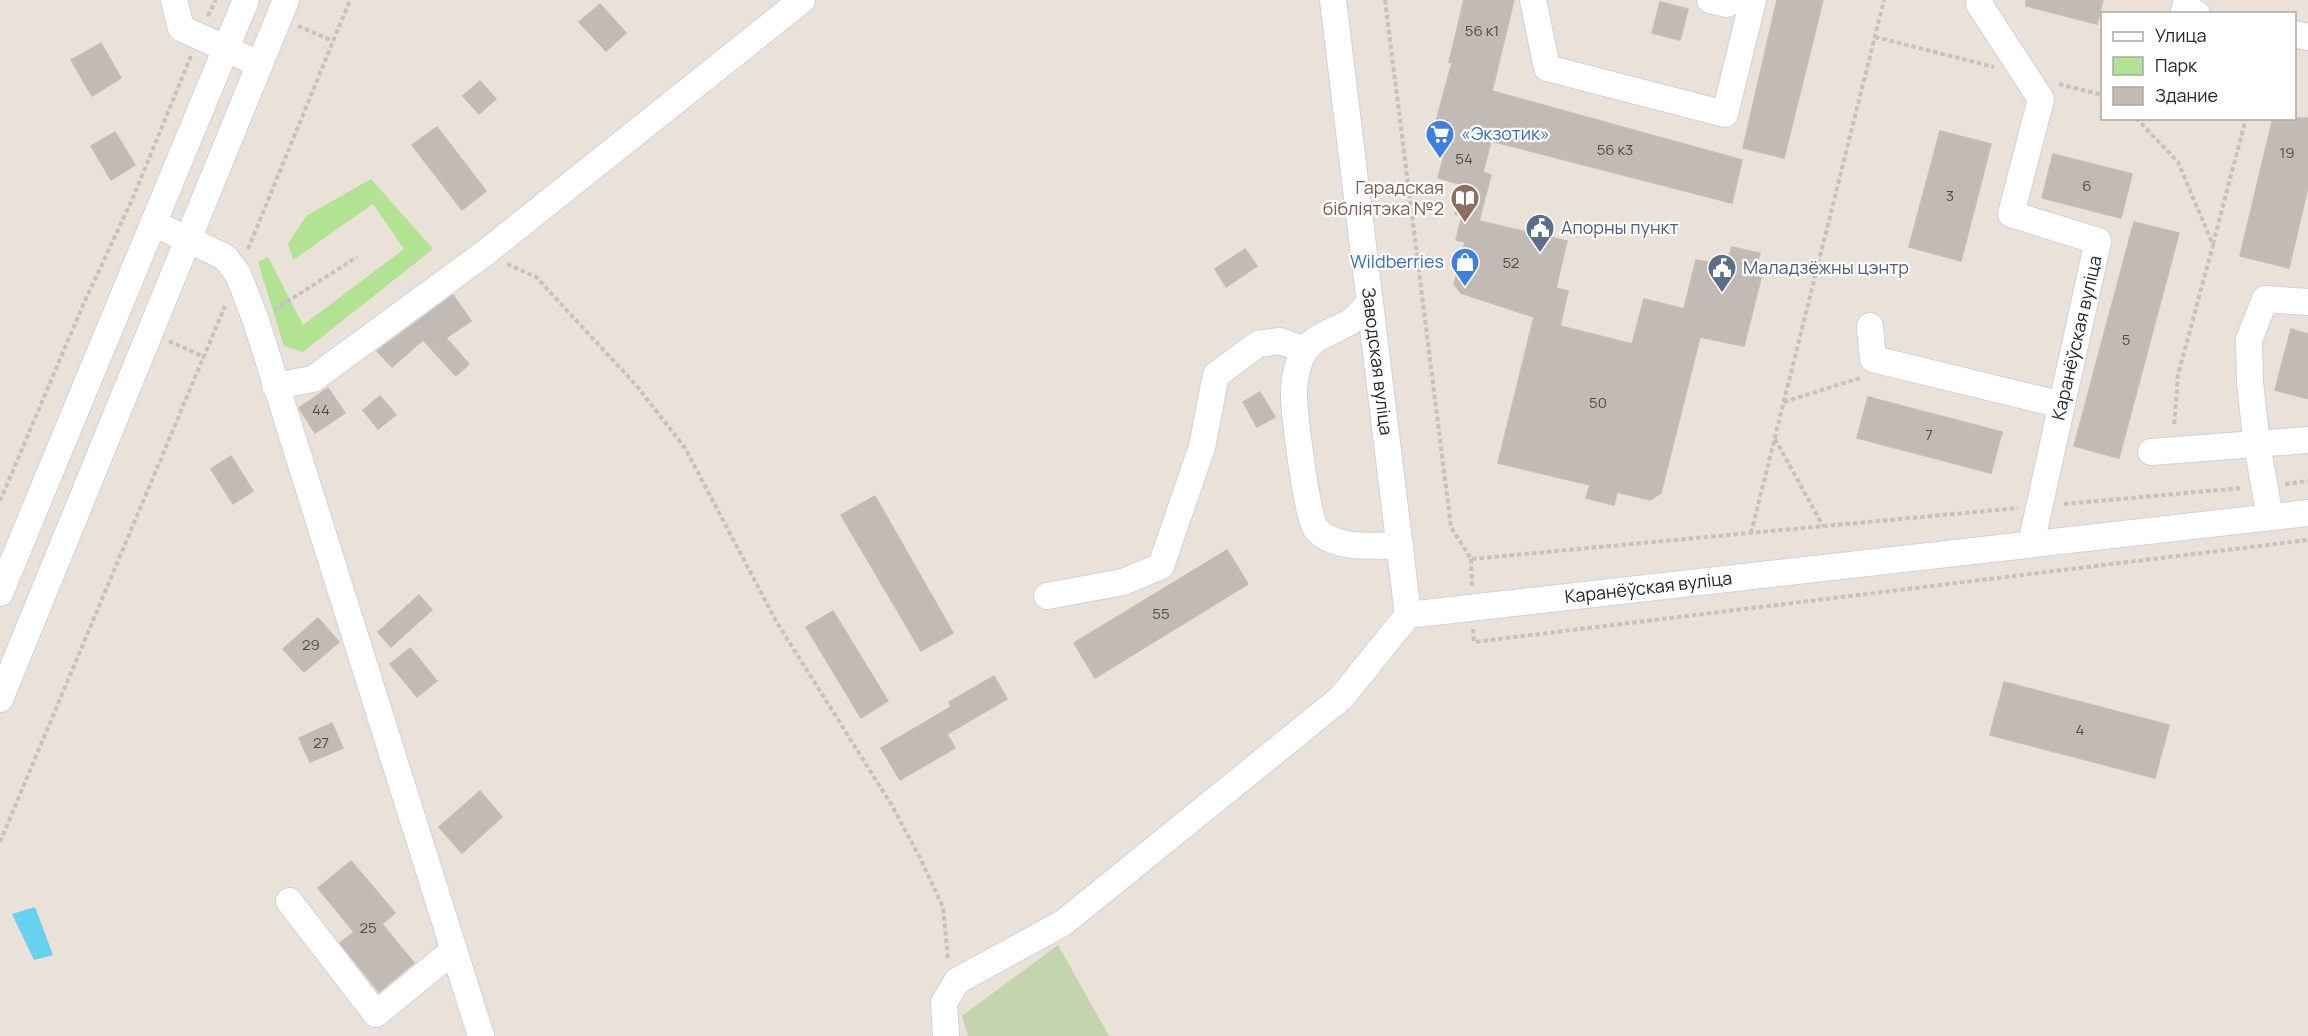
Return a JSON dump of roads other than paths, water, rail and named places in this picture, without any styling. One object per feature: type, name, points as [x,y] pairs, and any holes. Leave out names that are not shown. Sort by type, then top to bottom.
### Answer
[{"type":"street","points":[[174,0],[181,28],[258,64]]},
{"type":"street","points":[[0,593],[246,0]]},
{"type":"street","points":[[0,699],[286,0]]},
{"type":"street","points":[[274,386],[313,379],[485,253],[802,0]]},
{"type":"street","name":"Заводская вуліца","points":[[1333,0],[1408,615]]},
{"type":"street","points":[[1533,0],[1547,68],[1725,114],[1753,0]]},
{"type":"street","points":[[1710,0],[1726,4],[1737,0]]},
{"type":"street","name":"Каранёўская вуліца","points":[[1980,0],[1979,3],[2041,99],[2011,214],[2098,241],[2031,544]]},
{"type":"street","points":[[2187,0],[2184,11],[2188,12]]},
{"type":"street","points":[[153,223],[225,257],[238,274],[256,321],[274,386],[481,1036]]},
{"type":"street","points":[[2270,517],[2257,445],[2250,383],[2249,340],[2265,299],[2307,300]]},
{"type":"street","points":[[1370,301],[1354,320],[1317,338],[1305,350],[1297,370],[1294,392],[1308,510],[1316,529],[1328,537],[1357,547],[1400,545]]},
{"type":"street","points":[[1870,326],[1874,359],[2062,405]]},
{"type":"street","points":[[1047,596],[1123,582],[1161,566],[1202,447],[1216,375],[1258,344],[1280,341],[1305,350]]},
{"type":"street","points":[[2162,451],[2308,440]]},
{"type":"street","name":"Каранёўская вуліца","points":[[1408,615],[2308,513]]},
{"type":"street","points":[[946,1036],[944,1004],[957,981],[1063,923],[1341,698],[1408,615]]},
{"type":"street","points":[[289,901],[376,1014],[454,950]]},
{"type":"water","points":[[35,907],[53,955],[34,960],[12,914]]},
{"type":"place","name":"«Экзотик»","points":[[1440,160]]},
{"type":"place","name":"Гарадская бібліятэка №2","points":[[1465,224]]},
{"type":"place","name":"Апорны пункт","points":[[1540,254]]},
{"type":"place","name":"Wildberries","points":[[1465,288]]},
{"type":"place","name":"Маладзёжны цэнтр","points":[[1722,294]]}]
